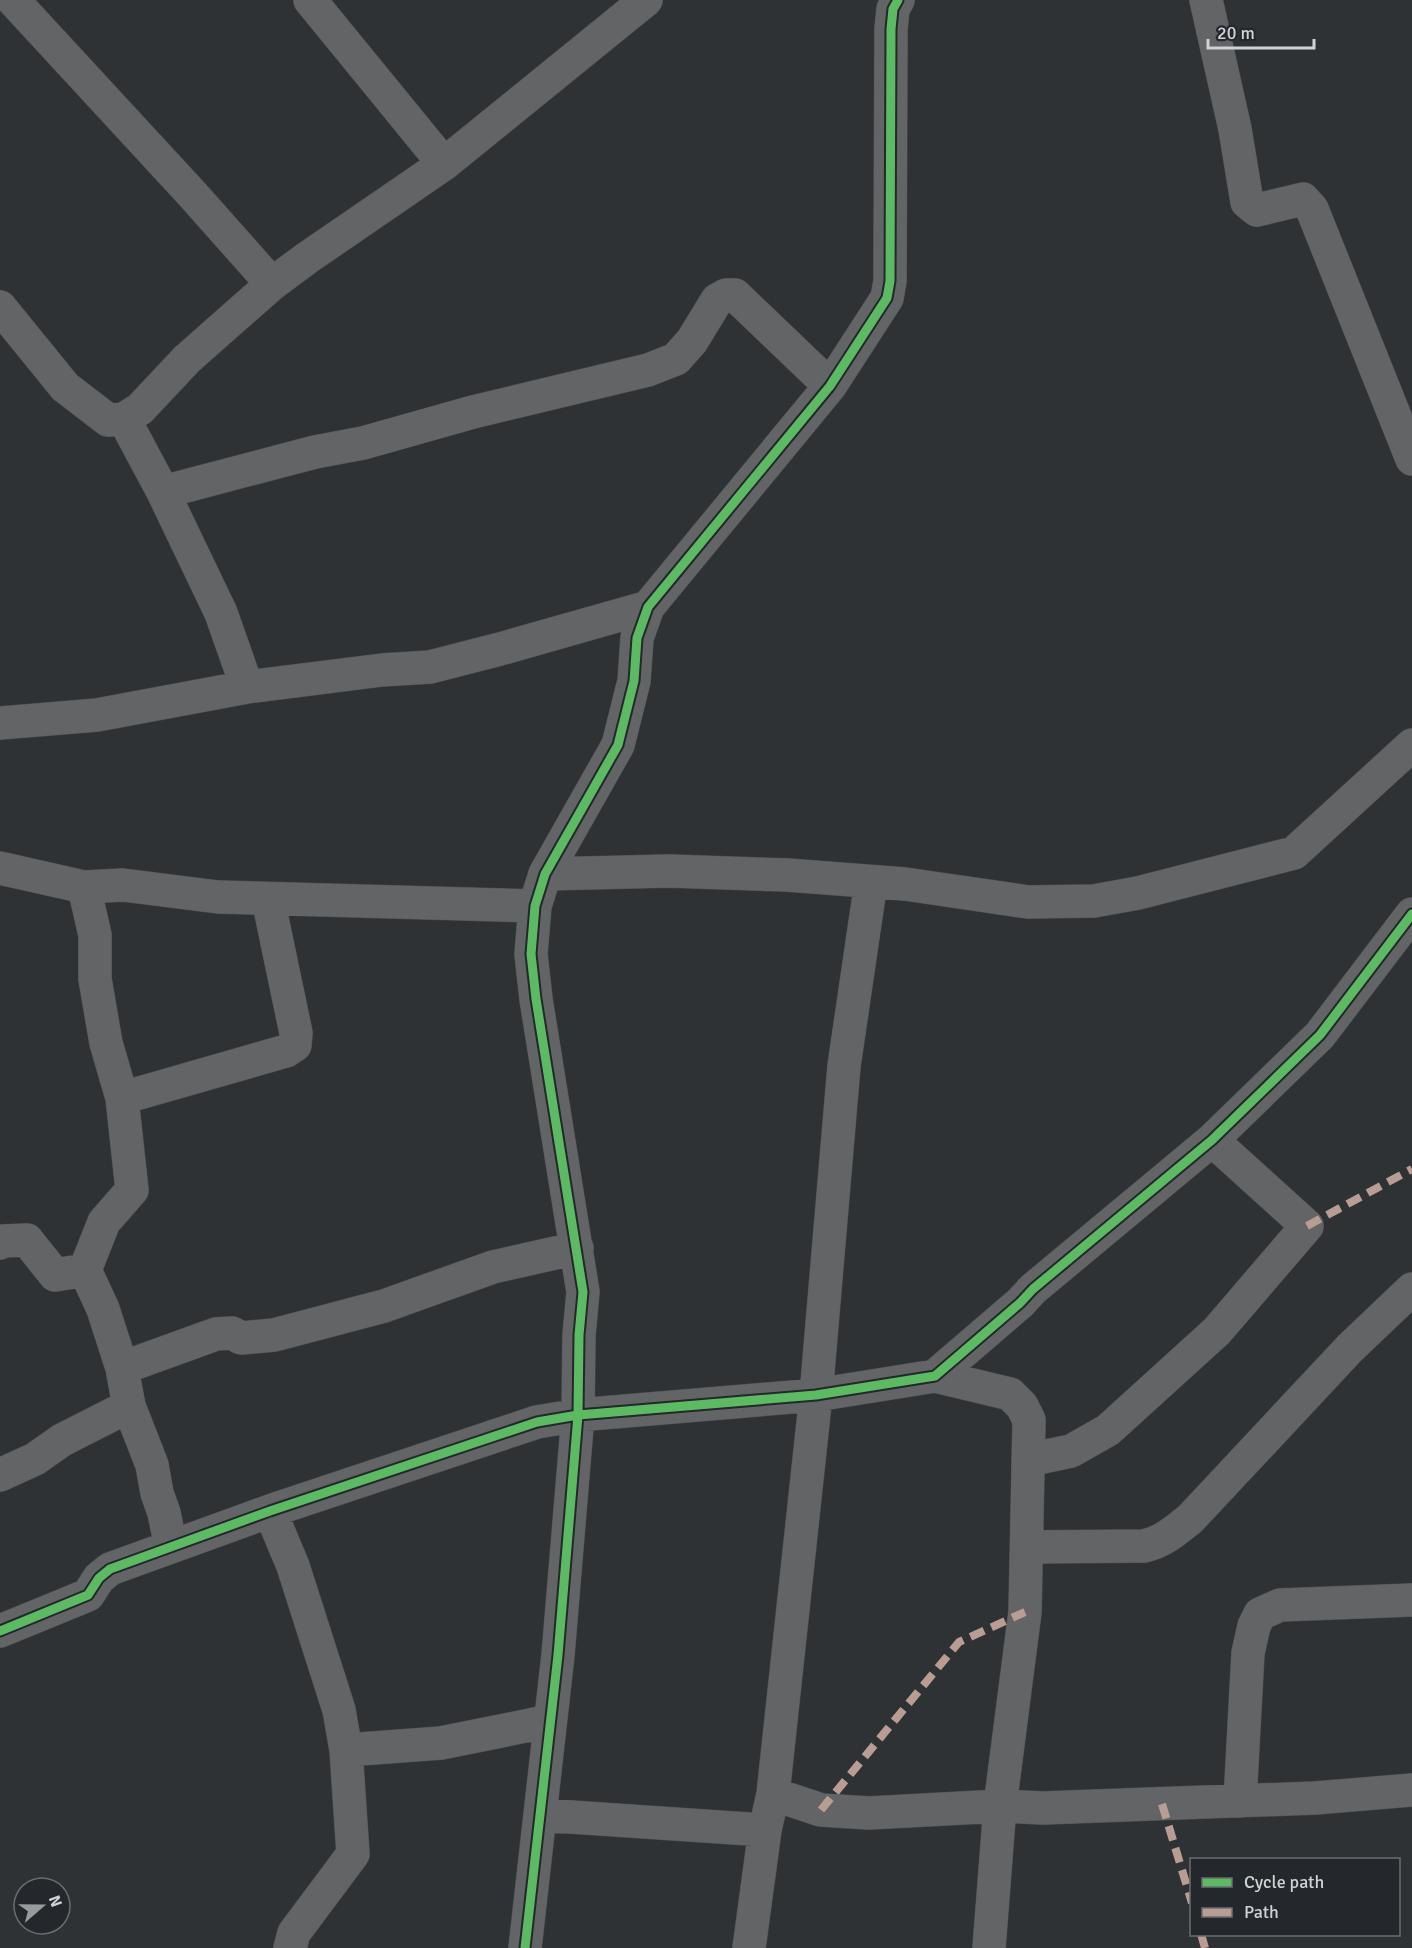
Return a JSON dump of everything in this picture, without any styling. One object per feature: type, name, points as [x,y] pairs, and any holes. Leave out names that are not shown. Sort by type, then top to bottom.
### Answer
[{"type":"street","points":[[14,0],[272,284]]},
{"type":"street","points":[[310,0],[444,164]]},
{"type":"street","points":[[0,308],[65,387],[108,420],[124,419],[140,409],[187,359],[272,284],[444,164],[646,0]]},
{"type":"street","points":[[525,1948],[541,1815],[578,1415],[579,1335],[583,1292],[536,999],[531,954],[535,906],[544,874],[618,745],[634,681],[637,638],[648,607],[830,386],[887,298],[889,290],[890,51],[893,9],[898,0]]},
{"type":"street","points":[[1206,0],[1235,129],[1247,202],[1257,210],[1303,199],[1312,209],[1412,459]]},
{"type":"street","points":[[163,492],[315,452],[363,443],[473,412],[648,370],[676,359],[692,341],[717,300],[726,295],[735,295],[830,386]]},
{"type":"street","points":[[124,419],[163,492],[221,613],[247,687]]},
{"type":"street","points":[[0,723],[97,715],[247,687],[382,670],[430,667],[500,650],[648,607]]},
{"type":"street","points":[[544,874],[669,871],[787,875],[905,884],[1028,902],[1094,901],[1138,893],[1294,853],[1412,745]]},
{"type":"street","points":[[0,868],[84,887],[123,885],[218,897],[535,906]]},
{"type":"street","points":[[749,1948],[765,1830],[773,1794],[816,1395],[844,1066],[872,882]]},
{"type":"street","points":[[84,887],[95,935],[95,979],[105,1032],[122,1098],[132,1190],[104,1222],[85,1270],[104,1310],[122,1368],[129,1406],[152,1465],[171,1547]]},
{"type":"street","points":[[122,1098],[278,1053],[295,1045],[296,1033],[267,899]]},
{"type":"street","points":[[935,1376],[1020,1304],[1033,1289],[1212,1140],[1320,1035],[1412,914]]},
{"type":"street","points":[[1028,1460],[1071,1451],[1108,1430],[1217,1331],[1307,1226],[1212,1140]]},
{"type":"street","points":[[0,1243],[27,1240],[55,1275],[85,1270]]},
{"type":"street","points":[[122,1368],[216,1334],[232,1334],[241,1338],[274,1335],[384,1306],[493,1267],[577,1248]]},
{"type":"street","points":[[1027,1547],[1144,1546],[1157,1543],[1174,1532],[1190,1519],[1350,1348],[1412,1290]]},
{"type":"street","points":[[0,1631],[88,1595],[99,1578],[110,1569],[270,1511],[537,1422],[578,1415],[816,1395],[935,1376],[1010,1394],[1022,1406],[1029,1420],[1025,1612],[1000,1806],[989,1948]]},
{"type":"street","points":[[0,1475],[35,1459],[62,1440],[129,1406]]},
{"type":"street","points":[[270,1511],[293,1566],[339,1710],[346,1750],[353,1854],[294,1933],[290,1948]]},
{"type":"street","points":[[1240,1801],[1248,1653],[1254,1626],[1260,1614],[1280,1605],[1412,1600]]},
{"type":"street","points":[[346,1750],[441,1743],[550,1721]]},
{"type":"street","points":[[773,1794],[821,1810],[869,1813],[1000,1806],[1043,1808],[1315,1798],[1412,1790]]},
{"type":"street","points":[[541,1815],[765,1830]]},
{"type":"marked path","points":[[1307,1226],[1412,1169]]},
{"type":"marked path","points":[[821,1810],[959,1642],[1025,1612]]},
{"type":"marked path","points":[[1162,1804],[1190,1896]]},
{"type":"marked path","points":[[1202,1936],[1205,1948]]},
{"type":"cycle path","points":[[525,1948],[558,1655],[578,1415],[579,1335],[583,1292],[536,999],[531,954],[535,906],[545,874],[618,745],[634,681],[637,638],[648,607],[830,386],[887,298],[890,281],[891,29],[893,9],[898,0]]},
{"type":"cycle path","points":[[0,1631],[88,1595],[99,1578],[110,1569],[270,1511],[537,1422],[578,1415],[816,1395],[935,1376],[1020,1303],[1033,1289],[1212,1140],[1320,1035],[1412,914]]}]
